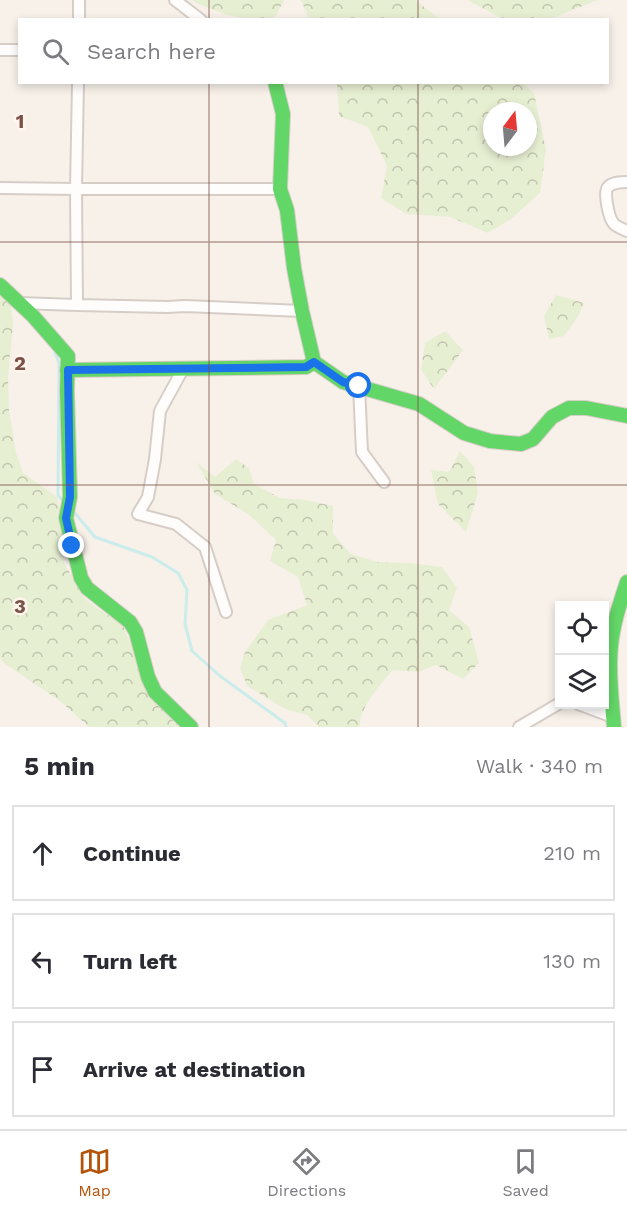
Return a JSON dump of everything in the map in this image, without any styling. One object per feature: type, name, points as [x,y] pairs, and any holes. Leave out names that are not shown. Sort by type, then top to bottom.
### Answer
[{"type":"street","points":[[79,0],[79,18]]},
{"type":"street","points":[[175,0],[198,18]]},
{"type":"street","points":[[0,50],[18,50]]},
{"type":"street","points":[[78,84],[76,189],[78,305]]},
{"type":"street","points":[[276,84],[283,114],[279,189],[287,210],[294,268],[314,362],[343,382],[419,404],[464,433],[490,441],[521,444],[533,439],[552,417],[569,408],[586,408],[627,416]]},
{"type":"street","points":[[627,182],[609,186],[606,191],[609,212],[614,224],[627,231]]},
{"type":"street","points":[[0,188],[279,189]]},
{"type":"street","points":[[0,285],[33,316],[68,356],[70,497],[66,518],[81,578],[87,588],[130,622],[136,632],[147,678],[155,693],[191,727]]},
{"type":"street","points":[[19,303],[302,311]]},
{"type":"street","points":[[68,370],[306,367],[314,362]]},
{"type":"street","points":[[183,369],[160,411],[148,497],[138,514],[176,524],[205,547],[226,612]]},
{"type":"street","points":[[359,386],[362,452],[384,482]]},
{"type":"street","points":[[613,722],[610,681],[612,639],[615,620],[627,582]]},
{"type":"street","points":[[519,727],[555,706]]},
{"type":"street","points":[[586,709],[613,722]]},
{"type":"green space","points":[[192,0],[284,0],[273,18],[244,18],[227,15]]},
{"type":"green space","points":[[301,0],[415,0],[439,18],[309,18]]},
{"type":"green space","points":[[467,0],[598,0],[552,18],[502,18]]},
{"type":"green space","points":[[337,84],[524,84],[534,93],[536,102],[483,102],[483,156],[537,156],[537,107],[546,150],[540,193],[511,219],[488,233],[450,217],[406,214],[381,198],[387,166],[368,127],[339,116]]},
{"type":"green space","points":[[0,290],[10,297],[13,325],[8,378],[9,410],[16,453],[23,473],[57,497],[64,526],[63,561],[85,599],[123,626],[139,663],[180,727],[89,727],[60,701],[4,663],[0,657]]},
{"type":"green space","points":[[556,295],[584,303],[579,315],[564,336],[549,339],[544,316]]},
{"type":"green space","points":[[445,331],[463,350],[434,389],[421,370],[425,343]]},
{"type":"green space","points":[[460,451],[474,467],[478,493],[466,532],[438,504],[431,470],[449,472]]},
{"type":"green space","points":[[236,459],[249,468],[254,484],[280,498],[306,500],[333,506],[333,534],[351,554],[378,562],[442,567],[457,588],[449,610],[469,627],[479,663],[463,679],[436,665],[418,672],[393,670],[366,705],[360,720],[360,727],[319,727],[307,715],[285,709],[247,686],[240,668],[245,652],[268,620],[307,605],[298,577],[270,561],[276,540],[248,514],[215,494],[196,462],[215,477]]},
{"type":"waterway","points":[[55,353],[59,363],[58,495],[62,500]]},
{"type":"waterway","points":[[73,511],[95,537],[152,557],[178,573],[187,590],[185,624],[192,651],[220,676],[285,723],[286,727]]},
{"type":"traffic: fast","points":[[276,84],[283,114],[280,189],[287,210],[294,268],[314,362],[343,382],[419,404],[464,433],[490,441],[521,444],[533,439],[552,417],[569,408],[586,408],[627,416]]},
{"type":"traffic: fast","points":[[0,285],[33,316],[68,356],[70,497],[66,518],[81,578],[87,588],[130,622],[136,632],[148,677],[155,692],[191,727]]},
{"type":"traffic: fast","points":[[67,370],[306,367],[314,362]]},
{"type":"traffic: fast","points":[[614,727],[610,656],[615,622],[627,582]]},
{"type":"route","points":[[72,546],[66,518],[70,497],[68,370],[306,367],[314,362],[343,382],[359,386]]}]
